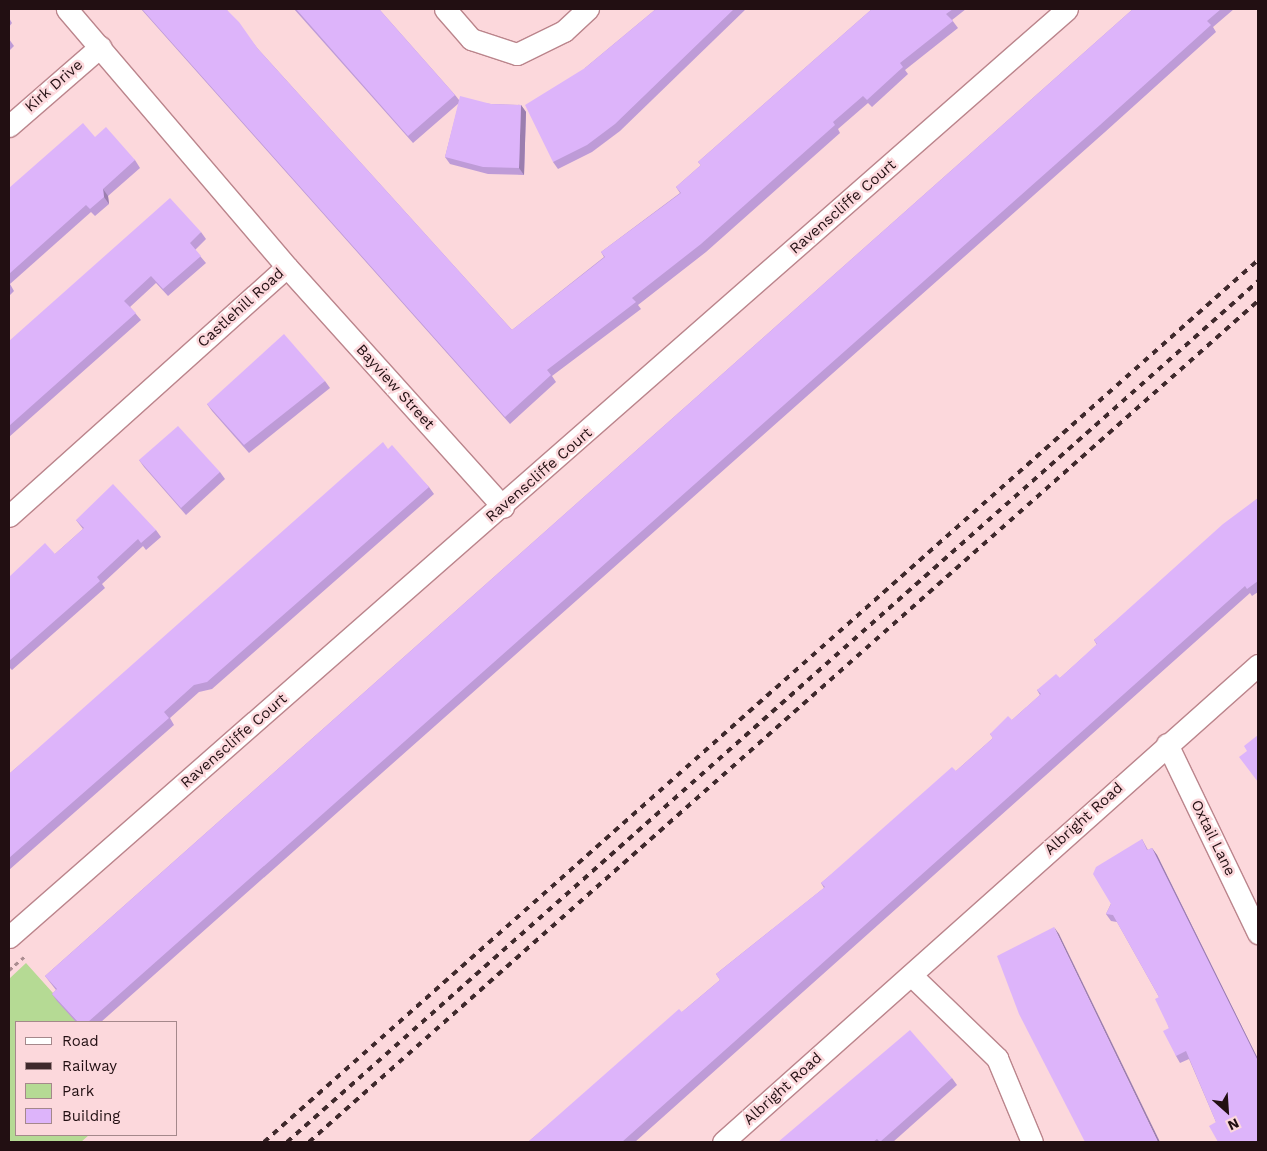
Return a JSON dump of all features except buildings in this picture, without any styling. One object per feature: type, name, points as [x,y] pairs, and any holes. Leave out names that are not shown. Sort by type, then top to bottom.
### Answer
[{"type":"street","name":"Castlehill Road","points":[[9,516],[287,267],[67,9]]},
{"type":"street","points":[[445,9],[471,39],[516,54],[564,30],[588,9]]},
{"type":"street","name":"Ravenscliffe Court","points":[[9,937],[503,507],[1067,9]]},
{"type":"street","name":"Kirk Drive","points":[[9,126],[100,47]]},
{"type":"street","name":"Bayview Street","points":[[287,267],[503,507]]},
{"type":"street","name":"Albright Road","points":[[723,1142],[911,976],[1167,744],[1258,665]]},
{"type":"street","name":"Oxtail Lane","points":[[1167,744],[1258,933]]},
{"type":"street","points":[[911,976],[997,1058],[1032,1142]]},
{"type":"green space","points":[[26,963],[78,1021],[15,1021],[15,1136],[88,1136],[81,1142],[9,1142],[9,979]]},
{"type":"railway","points":[[264,1142],[1258,260]]},
{"type":"railway","points":[[287,1142],[1258,281]]},
{"type":"railway","points":[[309,1142],[1258,301]]}]
